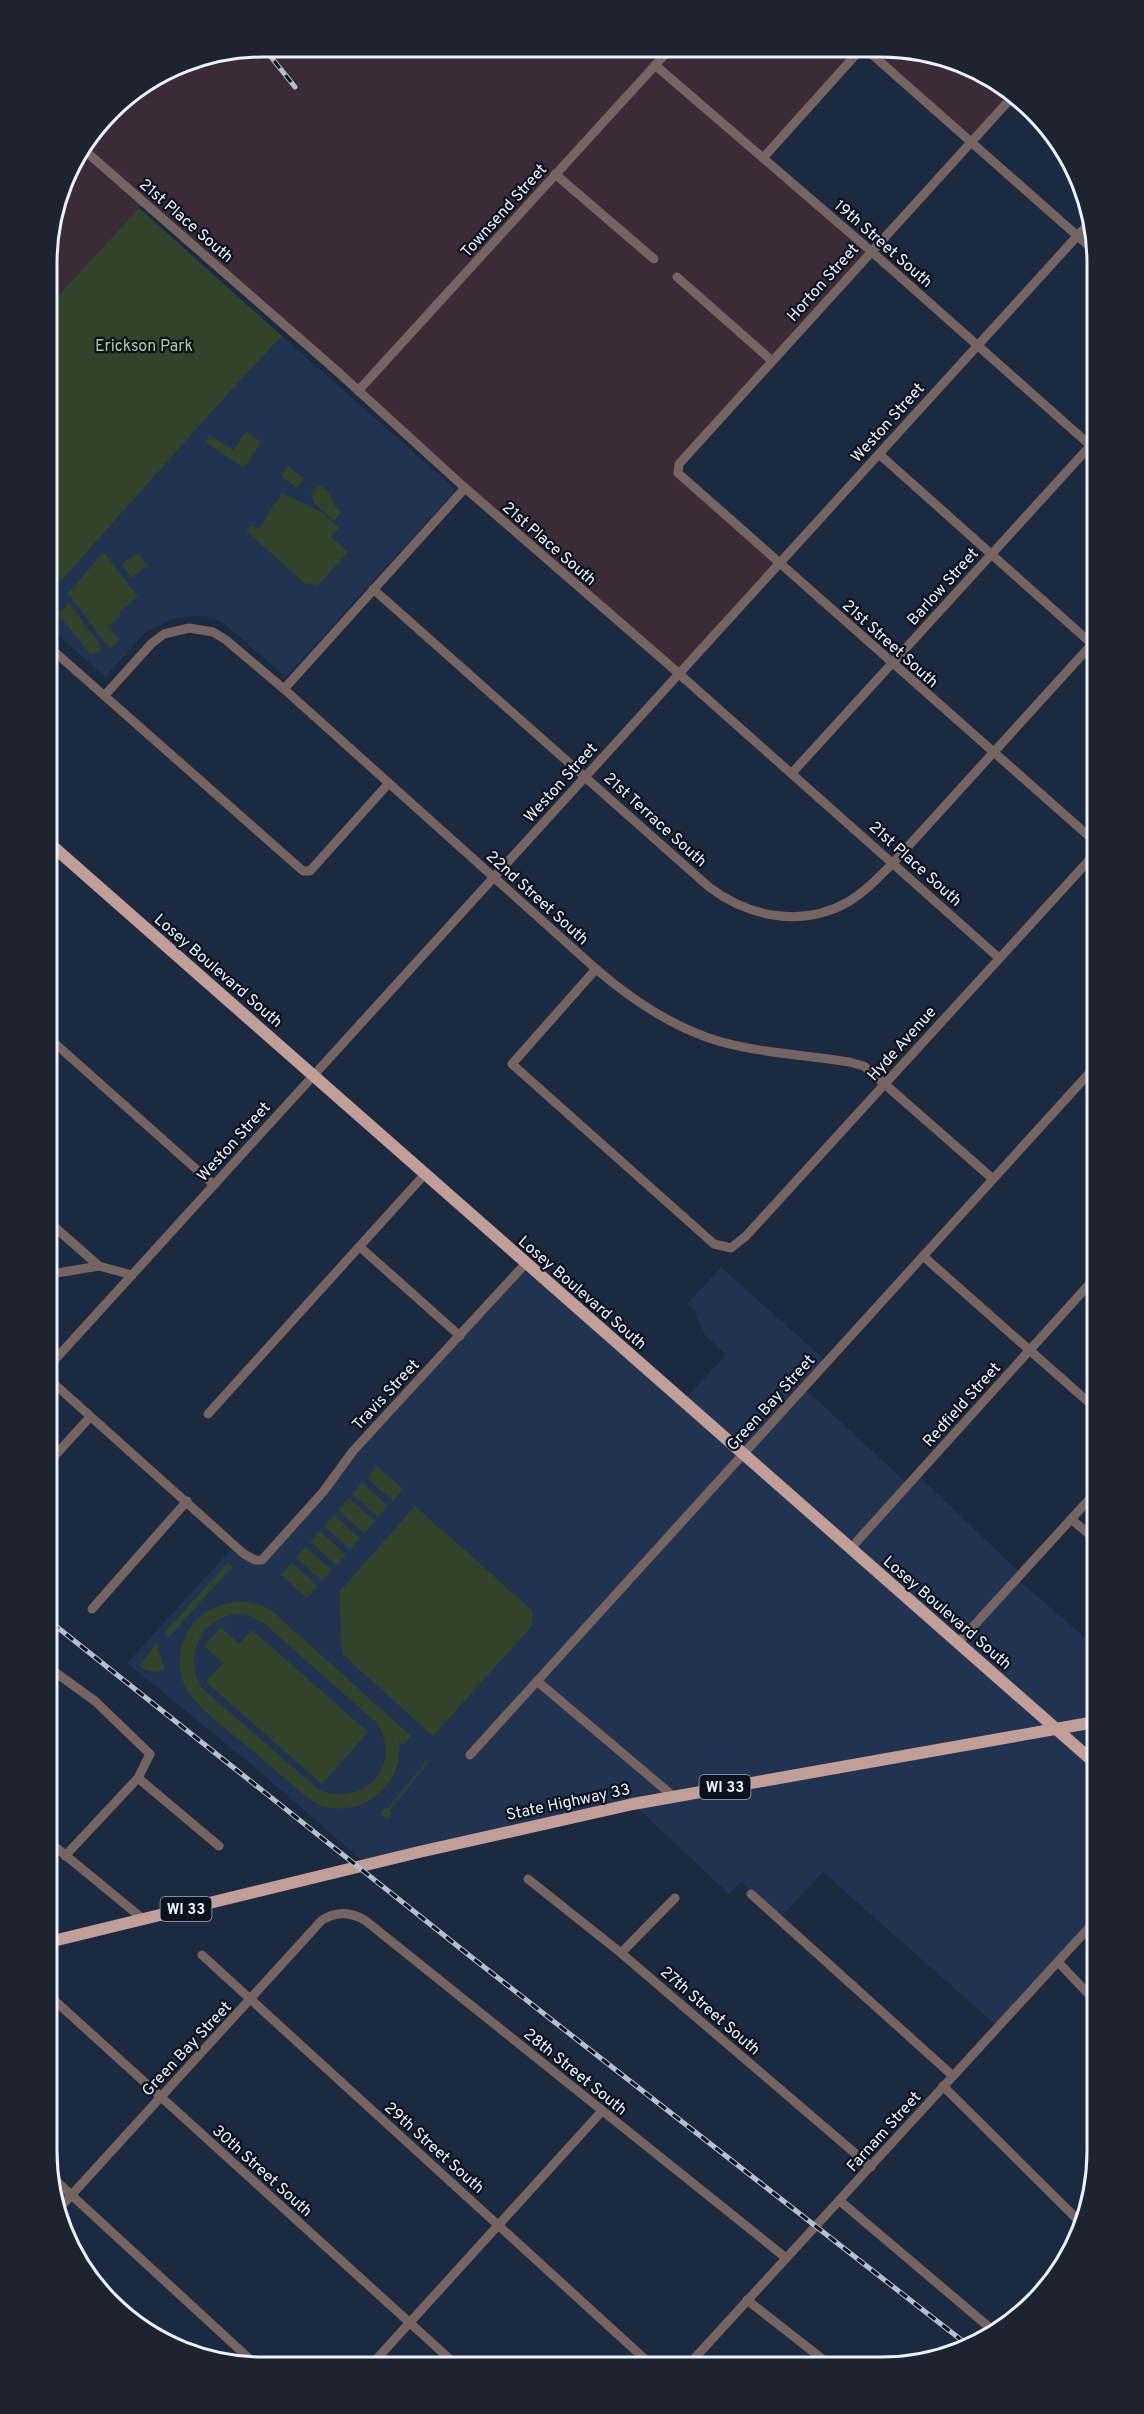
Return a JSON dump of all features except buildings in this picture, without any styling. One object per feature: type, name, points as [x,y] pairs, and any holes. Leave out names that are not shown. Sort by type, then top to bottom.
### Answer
[{"type":"main road","name":"Losey Boulevard South","points":[[57,850],[1087,1756]]},
{"type":"main road","name":"State Highway 33","points":[[57,1940],[319,1876],[672,1796],[1087,1723]]},
{"type":"street","name":"Townsend Street","points":[[358,391],[662,57]]},
{"type":"street","points":[[763,158],[854,57]]},
{"type":"street","points":[[875,57],[1086,244]]},
{"type":"street","name":"19th Street South","points":[[655,65],[1087,441]]},
{"type":"street","name":"Horton Street","points":[[679,464],[1008,102]]},
{"type":"street","name":"21st Place South","points":[[89,154],[999,958]]},
{"type":"street","points":[[555,174],[654,259]]},
{"type":"street","name":"Weston Street","points":[[57,1358],[1084,229]]},
{"type":"street","points":[[677,278],[771,360]]},
{"type":"street","name":"Barlow Street","points":[[792,773],[1087,449]]},
{"type":"street","points":[[879,454],[1087,640]]},
{"type":"street","name":"21st Street South","points":[[679,464],[678,473],[1087,835]]},
{"type":"street","points":[[284,689],[465,488]]},
{"type":"street","name":"21st Terrace South","points":[[373,590],[709,887],[729,901],[754,911],[788,916],[832,909],[864,891],[892,863]]},
{"type":"street","name":"22nd Street South","points":[[105,695],[152,643],[164,634],[189,628],[213,632],[226,640],[284,689],[596,969],[642,1005],[696,1033],[748,1047],[864,1066],[993,1179]]},
{"type":"street","points":[[892,863],[1087,648]]},
{"type":"street","points":[[57,654],[303,871],[310,871],[388,784]]},
{"type":"street","name":"Hyde Avenue","points":[[596,969],[512,1064],[714,1244],[722,1248],[731,1248],[746,1236],[1087,861]]},
{"type":"street","points":[[57,1045],[214,1185]]},
{"type":"street","name":"Green Bay Street","points":[[470,1755],[1087,1076]]},
{"type":"street","points":[[208,1414],[425,1174]]},
{"type":"street","points":[[57,1229],[99,1266]]},
{"type":"street","points":[[360,1247],[460,1336]]},
{"type":"street","points":[[923,1256],[1087,1401]]},
{"type":"street","name":"Travis Street","points":[[188,1502],[249,1558],[261,1560],[323,1492],[353,1451],[526,1263]]},
{"type":"street","points":[[57,1273],[99,1266],[132,1275]]},
{"type":"street","name":"Redfield Street","points":[[850,1549],[1087,1287]]},
{"type":"street","points":[[57,1387],[188,1502],[92,1609]]},
{"type":"street","points":[[57,1453],[90,1417]]},
{"type":"street","points":[[958,1643],[1087,1502]]},
{"type":"street","points":[[1071,1519],[1087,1532]]},
{"type":"street","points":[[57,1674],[95,1701],[150,1754],[138,1778],[65,1856]]},
{"type":"street","points":[[537,1681],[672,1796]]},
{"type":"street","points":[[138,1778],[219,1846]]},
{"type":"street","points":[[57,1849],[143,1919]]},
{"type":"street","name":"27th Street South","points":[[528,1879],[621,1953],[871,2168]]},
{"type":"street","points":[[751,1894],[953,2076]]},
{"type":"street","points":[[621,1953],[675,1898]]},
{"type":"street","name":"Green Bay Street","points":[[64,2204],[322,1920],[344,1914]]},
{"type":"street","name":"28th Street South","points":[[344,1914],[352,1914],[366,1921],[786,2258]]},
{"type":"street","name":"Farnam Street","points":[[696,2357],[1087,1930]]},
{"type":"street","name":"29th Street South","points":[[202,1955],[643,2357]]},
{"type":"street","points":[[1058,1962],[1087,1993]]},
{"type":"street","name":"30th Street South","points":[[57,2003],[447,2357]]},
{"type":"street","points":[[943,2086],[1076,2218]]},
{"type":"street","points":[[378,2357],[602,2111]]},
{"type":"street","points":[[60,2185],[247,2357]]},
{"type":"street","points":[[840,2201],[988,2326]]},
{"type":"street","points":[[747,2300],[820,2357]]},
{"type":"shaded area","points":[[250,57],[854,57],[763,158],[871,251],[679,464],[678,473],[779,564],[679,673],[146,201],[57,297],[57,250],[64,210],[73,184],[92,149],[117,117],[149,92],[184,73],[210,64]]},
{"type":"shaded area","points":[[875,57],[921,61],[947,68],[972,78],[1008,102],[970,142]]},
{"type":"shaded area","points":[[282,336],[452,486],[454,492],[286,677],[218,620],[195,616],[172,619],[146,632],[105,677],[57,634],[57,585]]},
{"type":"shaded area","points":[[526,1263],[682,1402],[726,1355],[704,1334],[694,1309],[688,1303],[721,1267],[827,1362],[804,1388],[908,1484],[917,1474],[1021,1574],[1016,1580],[1087,1639],[1087,1930],[998,2027],[823,1872],[779,1919],[741,1882],[729,1894],[633,1804],[367,1865],[258,1770],[127,1663],[235,1545],[255,1560],[271,1549]]},
{"type":"green space","name":"Erickson Park","points":[[139,208],[282,336],[60,582],[57,580],[57,297]]},
{"type":"green space","points":[[246,431],[261,442],[244,468],[205,442],[210,435],[233,450]]},
{"type":"green space","points":[[288,466],[304,478],[297,488],[281,476]]},
{"type":"green space","points":[[318,485],[326,489],[341,512],[334,521],[314,503],[311,494]]},
{"type":"green space","points":[[282,493],[323,513],[339,528],[331,537],[348,552],[316,588],[310,583],[307,585],[246,531],[251,525],[259,529]]},
{"type":"green space","points":[[104,552],[138,597],[119,612],[121,616],[109,626],[120,641],[109,648],[68,593]]},
{"type":"green space","points":[[138,553],[147,566],[131,578],[122,564]]},
{"type":"green space","points":[[69,603],[101,646],[98,652],[90,654],[58,614]]},
{"type":"green space","points":[[377,1466],[403,1489],[393,1501],[367,1478]]},
{"type":"green space","points":[[362,1483],[388,1506],[378,1517],[352,1494]]},
{"type":"green space","points":[[349,1498],[375,1521],[364,1533],[338,1510]]},
{"type":"green space","points":[[415,1506],[532,1610],[533,1625],[433,1736],[342,1654],[339,1592]]},
{"type":"green space","points":[[334,1515],[360,1538],[350,1549],[324,1526]]},
{"type":"green space","points":[[320,1531],[346,1555],[336,1565],[310,1542]]},
{"type":"green space","points":[[305,1547],[332,1570],[322,1581],[296,1558]]},
{"type":"green space","points":[[228,1563],[232,1567],[169,1637],[164,1633]]},
{"type":"green space","points":[[292,1563],[318,1586],[307,1598],[281,1575]]},
{"type":"green space","points":[[244,1601],[271,1610],[411,1736],[403,1745],[399,1741],[399,1757],[395,1772],[377,1795],[350,1808],[319,1805],[216,1721],[191,1695],[180,1672],[181,1650],[186,1635],[194,1622],[206,1612],[220,1605]],"holes":[[[236,1614],[247,1615],[262,1622],[377,1723],[384,1739],[385,1754],[382,1768],[375,1779],[364,1788],[351,1793],[336,1794],[319,1790],[201,1687],[194,1663],[198,1641],[204,1631],[223,1618]]]},
{"type":"green space","points":[[221,1627],[239,1644],[252,1630],[368,1732],[322,1784],[206,1682],[223,1663],[204,1646]]},
{"type":"green space","points":[[155,1643],[159,1644],[158,1651],[165,1670],[151,1671],[139,1666]]},
{"type":"green space","points":[[428,1759],[430,1760],[390,1810],[392,1813],[387,1819],[380,1814],[385,1807],[388,1809]]},
{"type":"railway","points":[[271,57],[295,87]]},
{"type":"railway","points":[[57,1627],[470,1956],[962,2340]]}]
